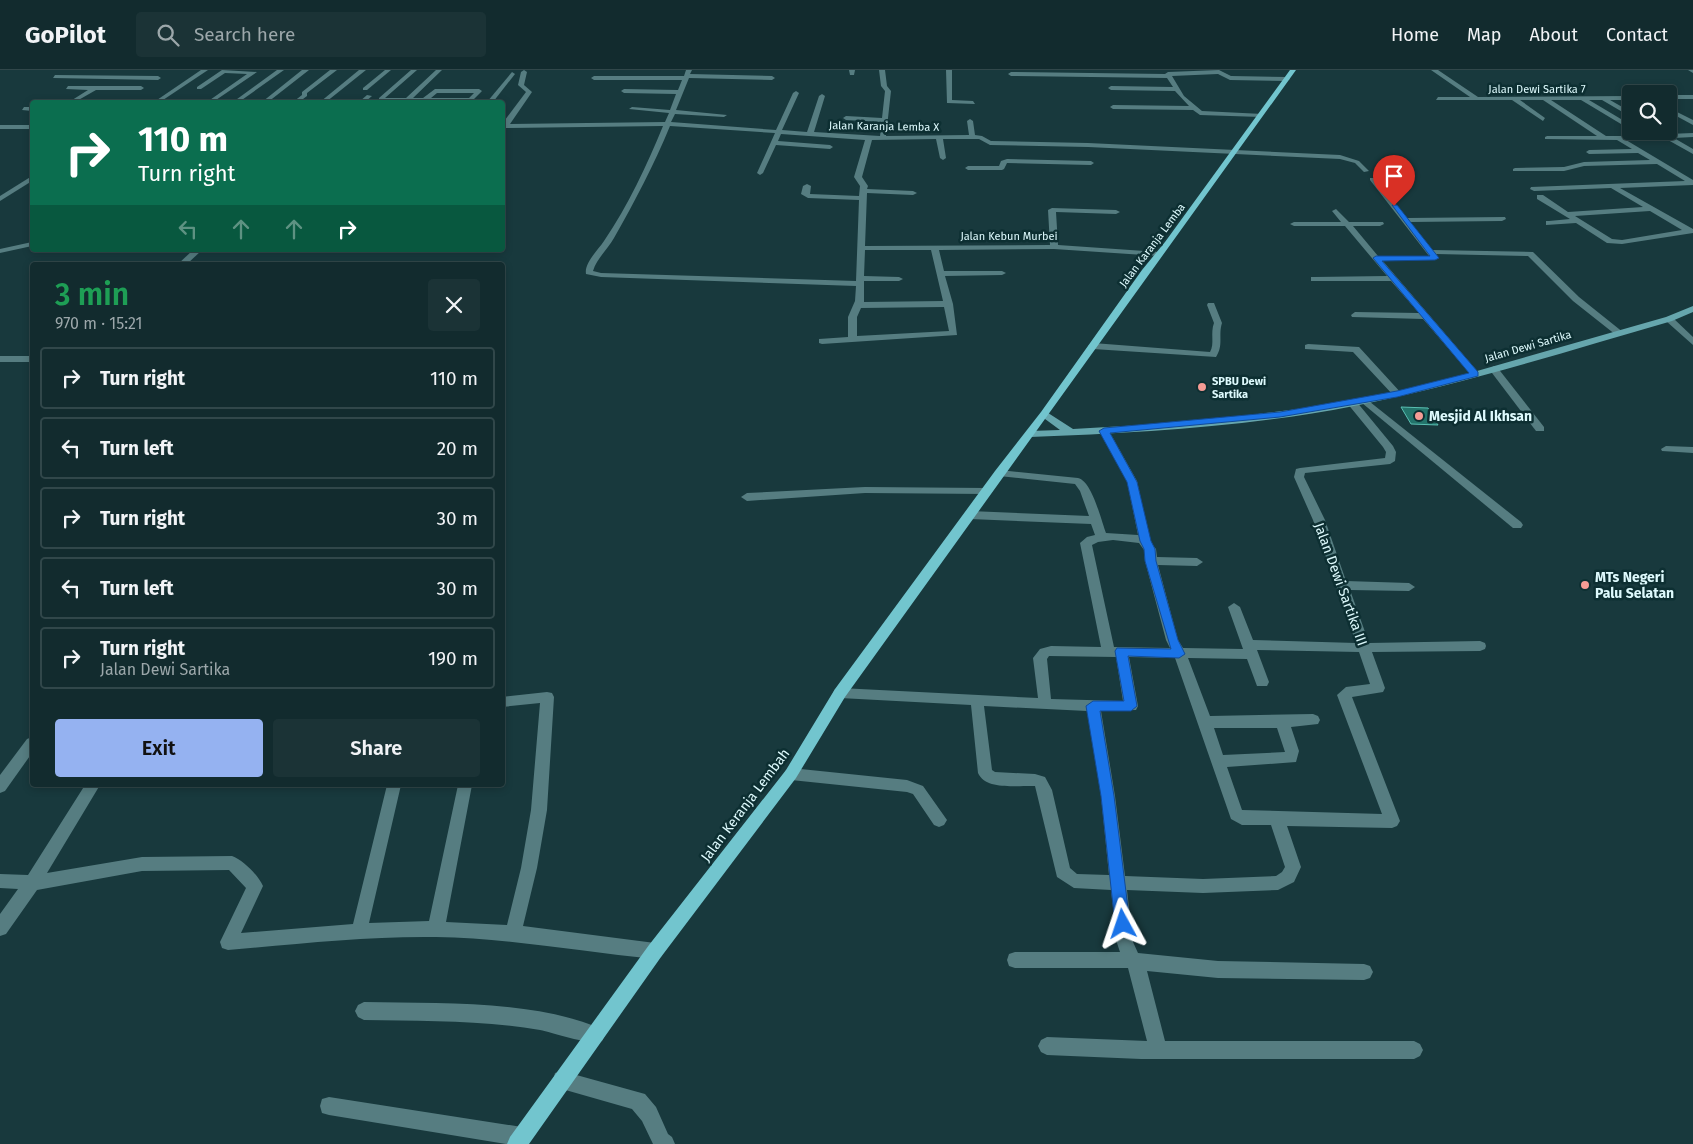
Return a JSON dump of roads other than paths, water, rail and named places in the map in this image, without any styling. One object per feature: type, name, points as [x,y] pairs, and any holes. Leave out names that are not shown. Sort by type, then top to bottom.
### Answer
[{"type":"main road","name":"Jalan Karanja Lemba","points":[[1030,434],[1293,70]]},
{"type":"main road","name":"Jalan Dewi Sartika","points":[[1030,434],[1104,431],[1253,418],[1365,401],[1494,369],[1669,319],[1693,309]]},
{"type":"main road","points":[[1045,414],[1070,432]]},
{"type":"main road","name":"Jalan Keranja Lembah","points":[[520,1141],[655,951],[791,774],[840,693],[988,491],[999,473],[1030,434]]},
{"type":"street","points":[[75,100],[124,70]]},
{"type":"street","points":[[160,100],[205,70]]},
{"type":"street","points":[[239,100],[281,70]]},
{"type":"street","points":[[268,100],[306,70]]},
{"type":"street","points":[[299,100],[305,96],[306,91],[334,70]]},
{"type":"street","points":[[326,100],[363,70]]},
{"type":"street","points":[[365,89],[388,70]]},
{"type":"street","points":[[414,70],[381,99],[408,100],[425,100],[471,100],[479,91],[435,91],[425,100]]},
{"type":"street","points":[[408,100],[439,70]]},
{"type":"street","points":[[882,70],[884,86],[888,91],[883,137]]},
{"type":"street","points":[[948,70],[949,102],[973,103]]},
{"type":"street","points":[[1434,70],[1477,99]]},
{"type":"street","points":[[209,89],[200,88],[225,71],[254,72]]},
{"type":"street","points":[[213,100],[254,72]]},
{"type":"street","points":[[505,125],[529,92],[521,85],[524,72]]},
{"type":"street","points":[[1011,74],[1169,76],[1168,74],[1176,72],[1222,72],[1230,78],[1287,79]]},
{"type":"street","points":[[492,100],[512,74]]},
{"type":"street","points":[[687,75],[640,186],[609,240],[591,265],[590,272],[602,275],[675,279],[860,281],[899,279]]},
{"type":"street","points":[[594,78],[687,75],[772,78]]},
{"type":"street","points":[[1169,76],[1176,89],[1194,108],[1202,113],[1260,115]]},
{"type":"street","points":[[55,77],[158,78]]},
{"type":"street","points":[[212,80],[221,80]]},
{"type":"street","points":[[230,81],[240,82]]},
{"type":"street","points":[[68,88],[141,88]]},
{"type":"street","points":[[1111,88],[1176,89]]},
{"type":"street","points":[[1135,88],[1139,97]]},
{"type":"street","points":[[218,90],[226,91]]},
{"type":"street","points":[[624,91],[679,92]]},
{"type":"street","points":[[760,173],[796,92]]},
{"type":"street","points":[[364,100],[369,96]]},
{"type":"street","points":[[810,134],[822,96]]},
{"type":"street","points":[[1677,97],[1693,97]]},
{"type":"street","points":[[1603,98],[1622,98]]},
{"type":"street","name":"Jalan Dewi Sartika 7","points":[[1438,99],[1603,98],[1622,110]]},
{"type":"street","points":[[1514,99],[1543,119]]},
{"type":"street","points":[[1545,99],[1604,138]]},
{"type":"street","points":[[1583,99],[1622,123]]},
{"type":"street","points":[[1113,107],[1194,108]]},
{"type":"street","points":[[24,109],[30,109]]},
{"type":"street","points":[[632,109],[673,110],[724,115]]},
{"type":"street","points":[[1677,114],[1693,123]]},
{"type":"street","points":[[846,118],[885,120]]},
{"type":"street","points":[[970,121],[972,137]]},
{"type":"street","name":"Jalan Karanja Lemba X","points":[[505,126],[667,124],[869,138],[983,137],[990,143],[1052,144],[1336,157],[1357,162],[1366,171]]},
{"type":"street","points":[[0,127],[30,127]]},
{"type":"street","points":[[1677,136],[1693,135]]},
{"type":"street","points":[[940,136],[943,158]]},
{"type":"street","points":[[860,305],[860,248],[864,186],[858,177],[869,138]]},
{"type":"street","points":[[1547,138],[1622,138]]},
{"type":"street","points":[[1618,138],[1692,183]]},
{"type":"street","points":[[1673,140],[1693,152]]},
{"type":"street","points":[[773,143],[830,147]]},
{"type":"street","points":[[1052,144],[1057,162]]},
{"type":"street","points":[[1589,152],[1640,151]]},
{"type":"street","points":[[968,168],[1002,168],[1003,162],[1007,161],[1091,163]]},
{"type":"street","points":[[1515,170],[1564,169],[1581,164],[1659,162]]},
{"type":"street","points":[[0,199],[30,179]]},
{"type":"street","points":[[1372,179],[1435,258],[1376,258]]},
{"type":"street","points":[[1534,189],[1692,183]]},
{"type":"street","points":[[807,186],[805,194],[808,196],[913,193]]},
{"type":"street","points":[[1612,186],[1691,231]]},
{"type":"street","points":[[1540,197],[1605,240],[1614,242],[1691,231]]},
{"type":"street","points":[[1565,214],[1651,209]]},
{"type":"street","points":[[1054,247],[1052,210],[1116,212]]},
{"type":"street","points":[[1336,211],[1475,374]]},
{"type":"street","points":[[1406,220],[1502,219]]},
{"type":"street","points":[[1549,223],[1576,222]]},
{"type":"street","points":[[1294,224],[1380,224]]},
{"type":"street","points":[[0,251],[30,244]]},
{"type":"street","name":"Jalan Kebun Murbei","points":[[860,248],[1054,247],[1159,254]]},
{"type":"street","points":[[822,341],[951,334],[954,331],[949,304],[935,248]]},
{"type":"street","points":[[184,262],[196,252]]},
{"type":"street","points":[[1432,252],[1530,254],[1576,299],[1619,333]]},
{"type":"street","points":[[942,274],[1002,273]]},
{"type":"street","points":[[1314,279],[1392,278]]},
{"type":"street","points":[[853,340],[853,312],[860,305],[949,304]]},
{"type":"street","points":[[1093,346],[1215,355],[1217,348],[1215,331],[1218,323],[1211,305]]},
{"type":"street","points":[[1355,315],[1424,316]]},
{"type":"street","points":[[1669,319],[1693,342]]},
{"type":"street","points":[[1308,347],[1356,349],[1397,394]]},
{"type":"street","points":[[0,359],[30,360]]},
{"type":"street","points":[[1494,369],[1540,429]]},
{"type":"street","points":[[1365,401],[1517,525]]},
{"type":"street","name":"Jalan Dewi Sartika III","points":[[1277,820],[1392,821],[1344,695],[1351,691],[1378,688],[1319,520],[1299,477],[1302,470],[1390,461],[1391,452],[1388,446],[1352,403]]},
{"type":"street","points":[[976,701],[985,773],[992,778],[1040,781],[1045,790],[1063,872],[1070,879],[1078,882],[1119,884],[1261,885],[1282,882],[1291,873],[1293,866],[1277,820],[1242,818],[1236,814],[1220,761],[1185,664],[1172,640],[1150,561],[1150,549],[1145,541],[1132,482],[1104,431]]},
{"type":"street","points":[[1666,449],[1693,450]]},
{"type":"street","points":[[999,473],[1078,481],[1085,490],[1094,520],[1102,538]]},
{"type":"street","points":[[747,498],[865,490],[988,491]]},
{"type":"street","points":[[970,515],[1094,520]]},
{"type":"street","points":[[840,693],[976,701],[1131,706],[1086,545],[1089,540],[1102,538],[1140,539],[1145,541]]},
{"type":"street","points":[[1150,561],[1197,562]]},
{"type":"street","points":[[1342,585],[1409,587]]},
{"type":"street","points":[[1234,607],[1262,682]]},
{"type":"street","points":[[1045,704],[1040,658],[1051,651],[1179,654],[1363,646],[1480,646]]},
{"type":"street","points":[[505,702],[547,697],[539,810],[529,868],[513,933]]},
{"type":"street","points":[[1093,706],[1119,884],[1125,943],[1139,973],[1158,1049]]},
{"type":"street","points":[[1205,722],[1314,720]]},
{"type":"street","points":[[1220,761],[1291,758],[1293,754],[1282,722]]},
{"type":"street","points":[[0,787],[30,747]]},
{"type":"street","points":[[791,774],[907,786],[918,790],[939,820]]},
{"type":"street","points":[[0,928],[32,883],[92,787]]},
{"type":"street","points":[[359,931],[394,787]]},
{"type":"street","points":[[436,929],[465,787]]},
{"type":"street","points":[[0,881],[32,883],[142,864],[232,863],[254,886],[228,942],[359,931],[436,929],[513,933],[595,945],[655,951]]},
{"type":"street","points":[[1014,960],[1132,960],[1230,969],[1364,972]]},
{"type":"street","points":[[364,1011],[491,1014],[560,1024],[596,1035]]},
{"type":"street","points":[[1047,1046],[1158,1049],[1414,1050]]},
{"type":"street","points":[[562,1080],[638,1101],[645,1107],[661,1141],[665,1144]]},
{"type":"street","points":[[329,1106],[520,1141]]},
{"type":"place","name":"SPBU Dewi Sartika","points":[[1202,387]]},
{"type":"place","name":"Mesjid Al Ikhsan","points":[[1419,416]]},
{"type":"place","name":"MTs Negeri Palu Selatan","points":[[1585,585]]}]
